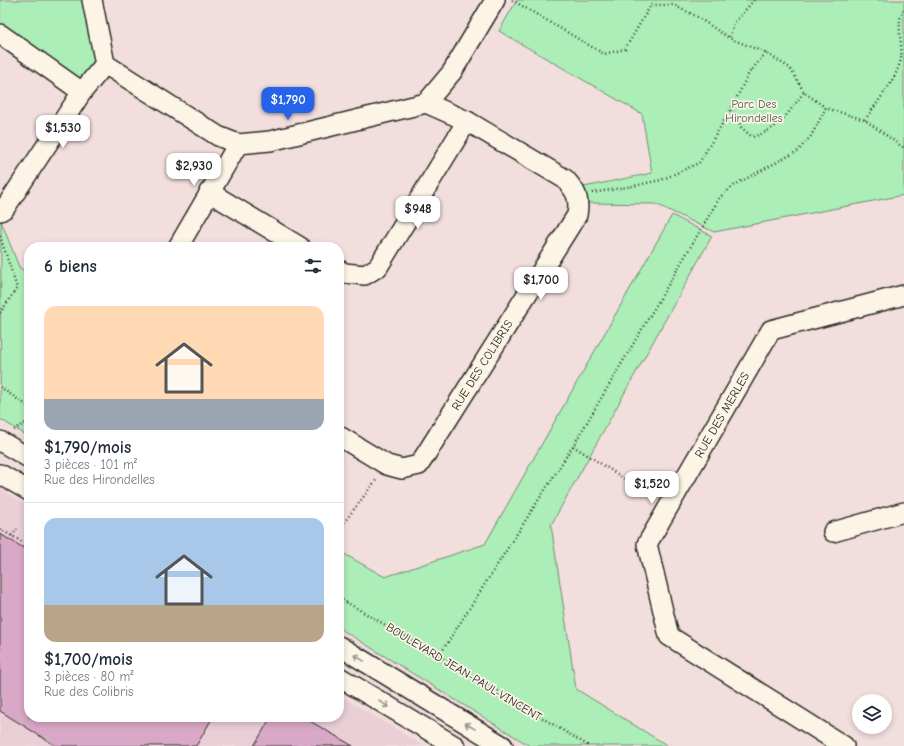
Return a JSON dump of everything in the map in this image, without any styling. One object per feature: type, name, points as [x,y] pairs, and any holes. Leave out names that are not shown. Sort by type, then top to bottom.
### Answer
[{"type":"street","points":[[92,0],[105,64],[218,136],[238,144],[270,141],[426,103],[452,72],[495,0]]},
{"type":"street","points":[[0,34],[82,92]]},
{"type":"street","points":[[0,211],[5,208],[82,92],[105,64]]},
{"type":"street","points":[[426,103],[467,121],[565,179],[573,187],[578,196]]},
{"type":"street","points":[[344,273],[365,275],[378,267],[467,121]]},
{"type":"street","points":[[181,242],[238,144]]},
{"type":"street","points":[[209,192],[292,242]]},
{"type":"street","name":"RUE DES COLIBRIS","points":[[344,439],[387,466],[402,469],[419,465],[577,215],[578,196]]},
{"type":"street","name":"RUE DES MERLES","points":[[844,746],[669,636],[647,544],[771,330],[904,295]]},
{"type":"street","points":[[0,441],[24,455]]},
{"type":"street","points":[[0,474],[24,488]]},
{"type":"street","points":[[833,532],[904,512]]},
{"type":"street","points":[[344,649],[503,746]]},
{"type":"street","points":[[344,679],[455,746]]},
{"type":"path","points":[[512,0],[604,54],[625,49],[651,5],[673,5],[696,16],[729,38],[766,53],[790,68],[804,92],[826,108],[865,120],[904,148]]},
{"type":"path","points":[[729,38],[735,22],[754,0]]},
{"type":"path","points":[[865,120],[897,72],[901,57],[900,21],[904,9]]},
{"type":"path","points":[[578,196],[661,180],[699,163],[731,109],[749,73],[766,53]]},
{"type":"path","points":[[731,109],[741,127],[752,136],[762,134],[780,124],[804,92]]},
{"type":"path","points":[[440,656],[573,446],[720,197],[736,184],[798,151],[811,136],[826,108]]},
{"type":"path","points":[[0,236],[17,288],[0,313]]},
{"type":"path","points":[[0,387],[24,404]]},
{"type":"path","points":[[573,446],[669,507]]},
{"type":"path","points":[[344,522],[387,466]]},
{"type":"path","points":[[0,529],[24,543]]},
{"type":"path","points":[[12,536],[17,529]]},
{"type":"path","name":"BOULEVARD JEAN-PAUL-VINCENT","points":[[344,601],[440,656],[589,746]]},
{"type":"shaded area","points":[[0,489],[24,504],[24,722],[344,722],[344,698],[424,746],[0,746]]},
{"type":"green space","points":[[0,0],[92,0],[105,64],[82,92],[0,34]]},
{"type":"green space","name":"Parc Des Hirondelles","points":[[517,0],[904,0],[904,195],[714,232],[656,204],[588,203],[584,187],[652,173],[642,114],[499,31]]},
{"type":"green space","points":[[672,215],[712,236],[551,525],[576,689],[668,746],[530,746],[344,631],[344,554],[385,577],[485,544]]},
{"type":"green space","points":[[1,221],[19,267],[24,270],[24,434],[0,419]]},
{"type":"building","points":[[0,534],[24,548],[24,722],[210,722],[196,746],[56,746],[0,711]]},
{"type":"building","points":[[268,722],[312,722],[353,746],[254,746]]}]
